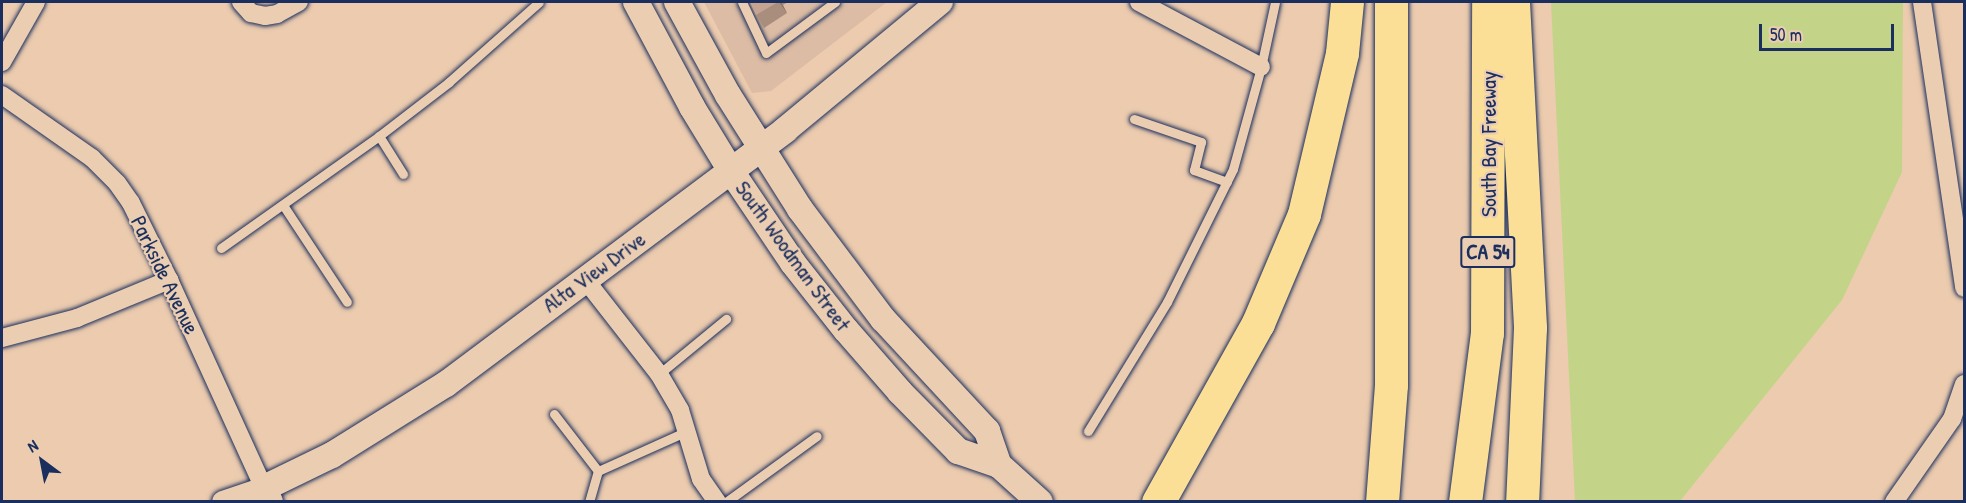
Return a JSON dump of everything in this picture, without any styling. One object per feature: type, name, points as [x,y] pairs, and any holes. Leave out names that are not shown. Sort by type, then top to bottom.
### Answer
[{"type":"highway","points":[[1158,501],[1258,323],[1304,214],[1342,53],[1347,2]]},
{"type":"highway","points":[[1382,501],[1391,385],[1391,2]]},
{"type":"highway","name":"South Bay Freeway","points":[[1465,501],[1487,333],[1488,2]]},
{"type":"highway","points":[[1513,2],[1530,328],[1522,501]]},
{"type":"main road","name":"South Woodman Street","points":[[636,2],[692,107],[731,171],[793,263],[900,392],[958,451],[999,465],[1040,501]]},
{"type":"main road","name":"South Woodman Street","points":[[677,2],[760,149],[810,224],[884,319],[987,431],[999,465]]},
{"type":"main road","name":"Alta View Drive","points":[[267,495],[446,384],[584,278],[760,149],[928,8]]},
{"type":"street","points":[[2,62],[36,2]]},
{"type":"street","points":[[241,2],[251,13],[265,16],[277,14],[299,2]]},
{"type":"street","points":[[1139,2],[1261,67]]},
{"type":"street","points":[[1922,2],[1965,288]]},
{"type":"street","name":"Parkside Avenue","points":[[2,95],[105,170],[131,204],[169,280],[267,495]]},
{"type":"street","points":[[584,278],[659,374],[680,410],[701,479],[717,501]]},
{"type":"street","points":[[2,338],[76,318],[169,280]]},
{"type":"street","points":[[1894,501],[1952,419],[1965,384]]},
{"type":"street","name":"Alta View Drive","points":[[223,501],[267,495]]},
{"type":"lane","points":[[221,248],[379,136],[450,81],[539,2]]},
{"type":"lane","points":[[742,2],[766,53],[835,2]]},
{"type":"lane","points":[[1089,431],[1167,302],[1233,169],[1261,67],[1275,2]]},
{"type":"lane","points":[[1134,119],[1201,142],[1194,170],[1227,182]]},
{"type":"lane","points":[[379,136],[403,174]]},
{"type":"lane","points":[[283,205],[347,302]]},
{"type":"lane","points":[[659,374],[726,319]]},
{"type":"lane","points":[[555,414],[598,471]]},
{"type":"lane","points":[[589,501],[598,471],[685,432]]},
{"type":"lane","points":[[726,501],[817,436]]},
{"type":"shaded area","points":[[704,2],[887,2],[771,91],[752,93]]},
{"type":"green space","points":[[1551,2],[1903,2],[1902,172],[1842,300],[1680,501],[1575,501]]},
{"type":"building","points":[[750,2],[778,2],[756,15]]}]
